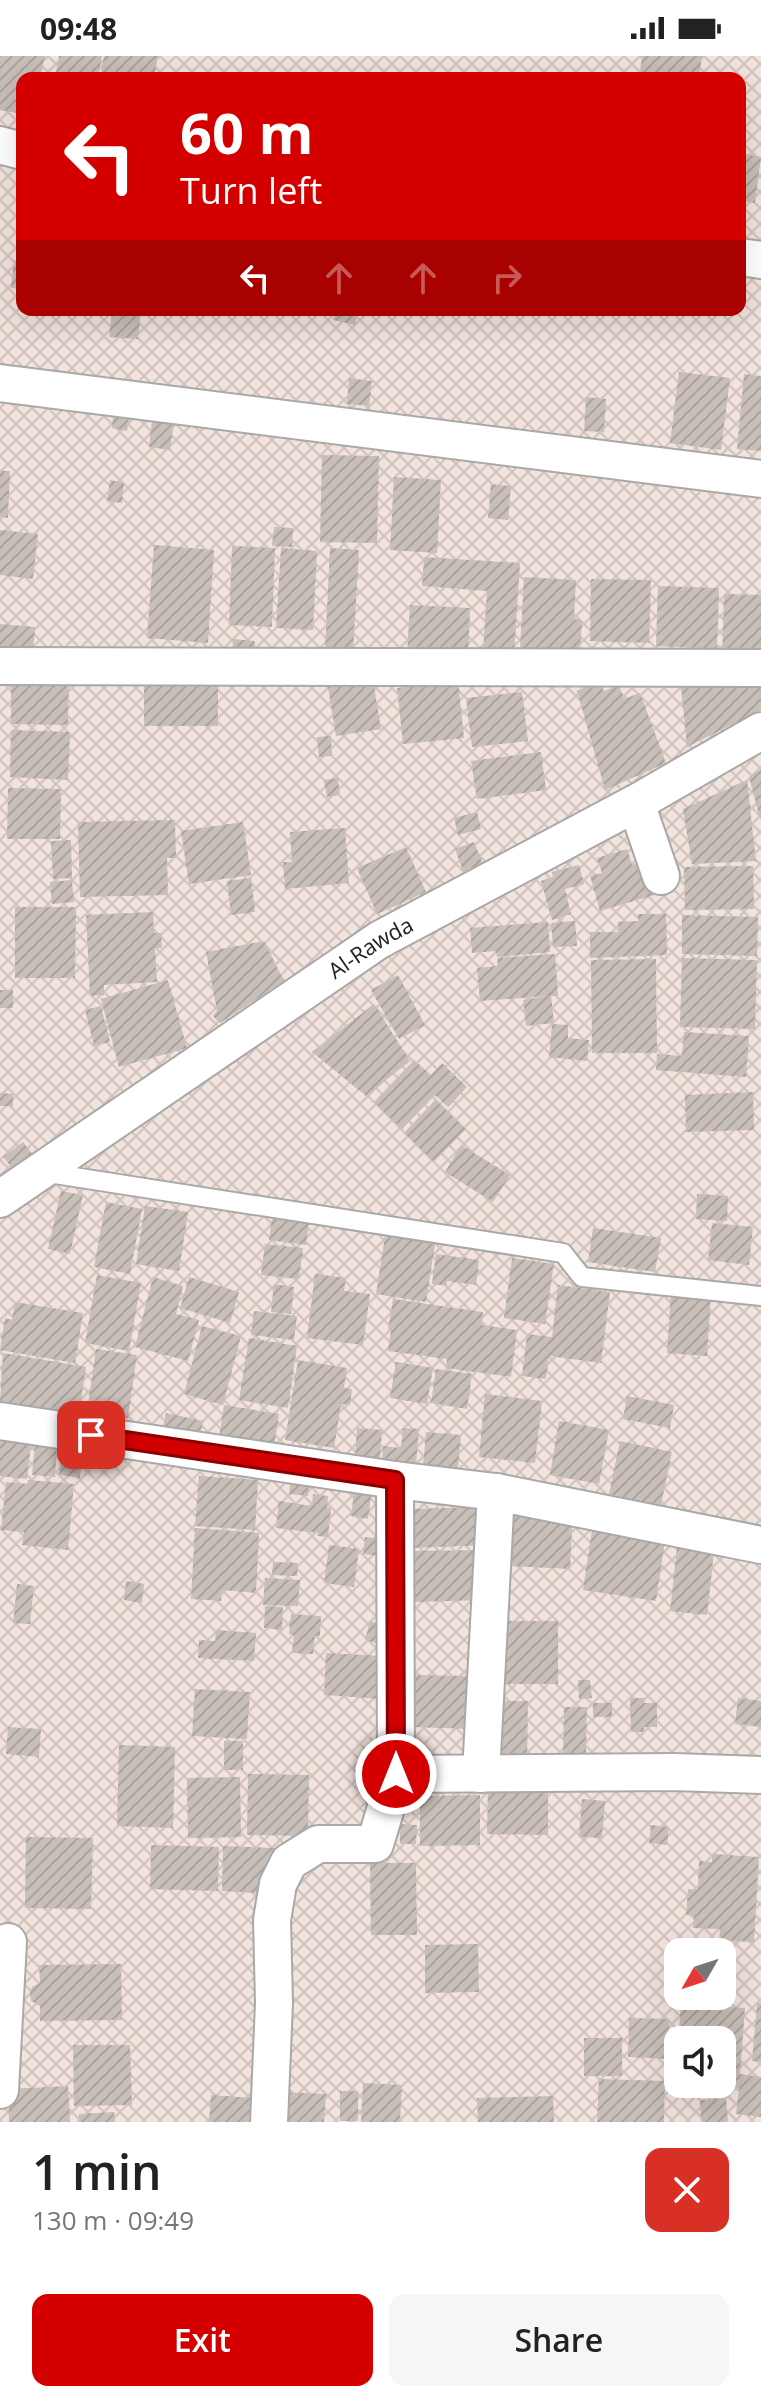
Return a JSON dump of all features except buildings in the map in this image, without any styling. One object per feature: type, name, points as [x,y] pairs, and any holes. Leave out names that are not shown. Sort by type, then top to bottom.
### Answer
[{"type":"street","points":[[0,383],[761,479]]},
{"type":"street","points":[[0,666],[761,668]]},
{"type":"street","name":"Al-Rawda","points":[[0,1199],[379,940],[636,803],[761,731]]},
{"type":"street","points":[[636,803],[661,876]]},
{"type":"street","points":[[0,1421],[395,1480],[496,1492],[761,1545]]},
{"type":"street","points":[[269,2122],[274,2003],[272,1920],[278,1884],[289,1862],[318,1844],[375,1844],[396,1774],[395,1480]]},
{"type":"street","points":[[481,1774],[496,1492]]},
{"type":"street","points":[[396,1774],[674,1772],[761,1775]]},
{"type":"street","points":[[0,2090],[8,1942]]},
{"type":"lane","points":[[38,1172],[563,1253],[582,1277],[761,1296]]},
{"type":"shaded area","points":[[0,56],[761,56],[761,2122],[0,2122]]},
{"type":"route","points":[[91,1435],[395,1480],[396,1774]]}]
